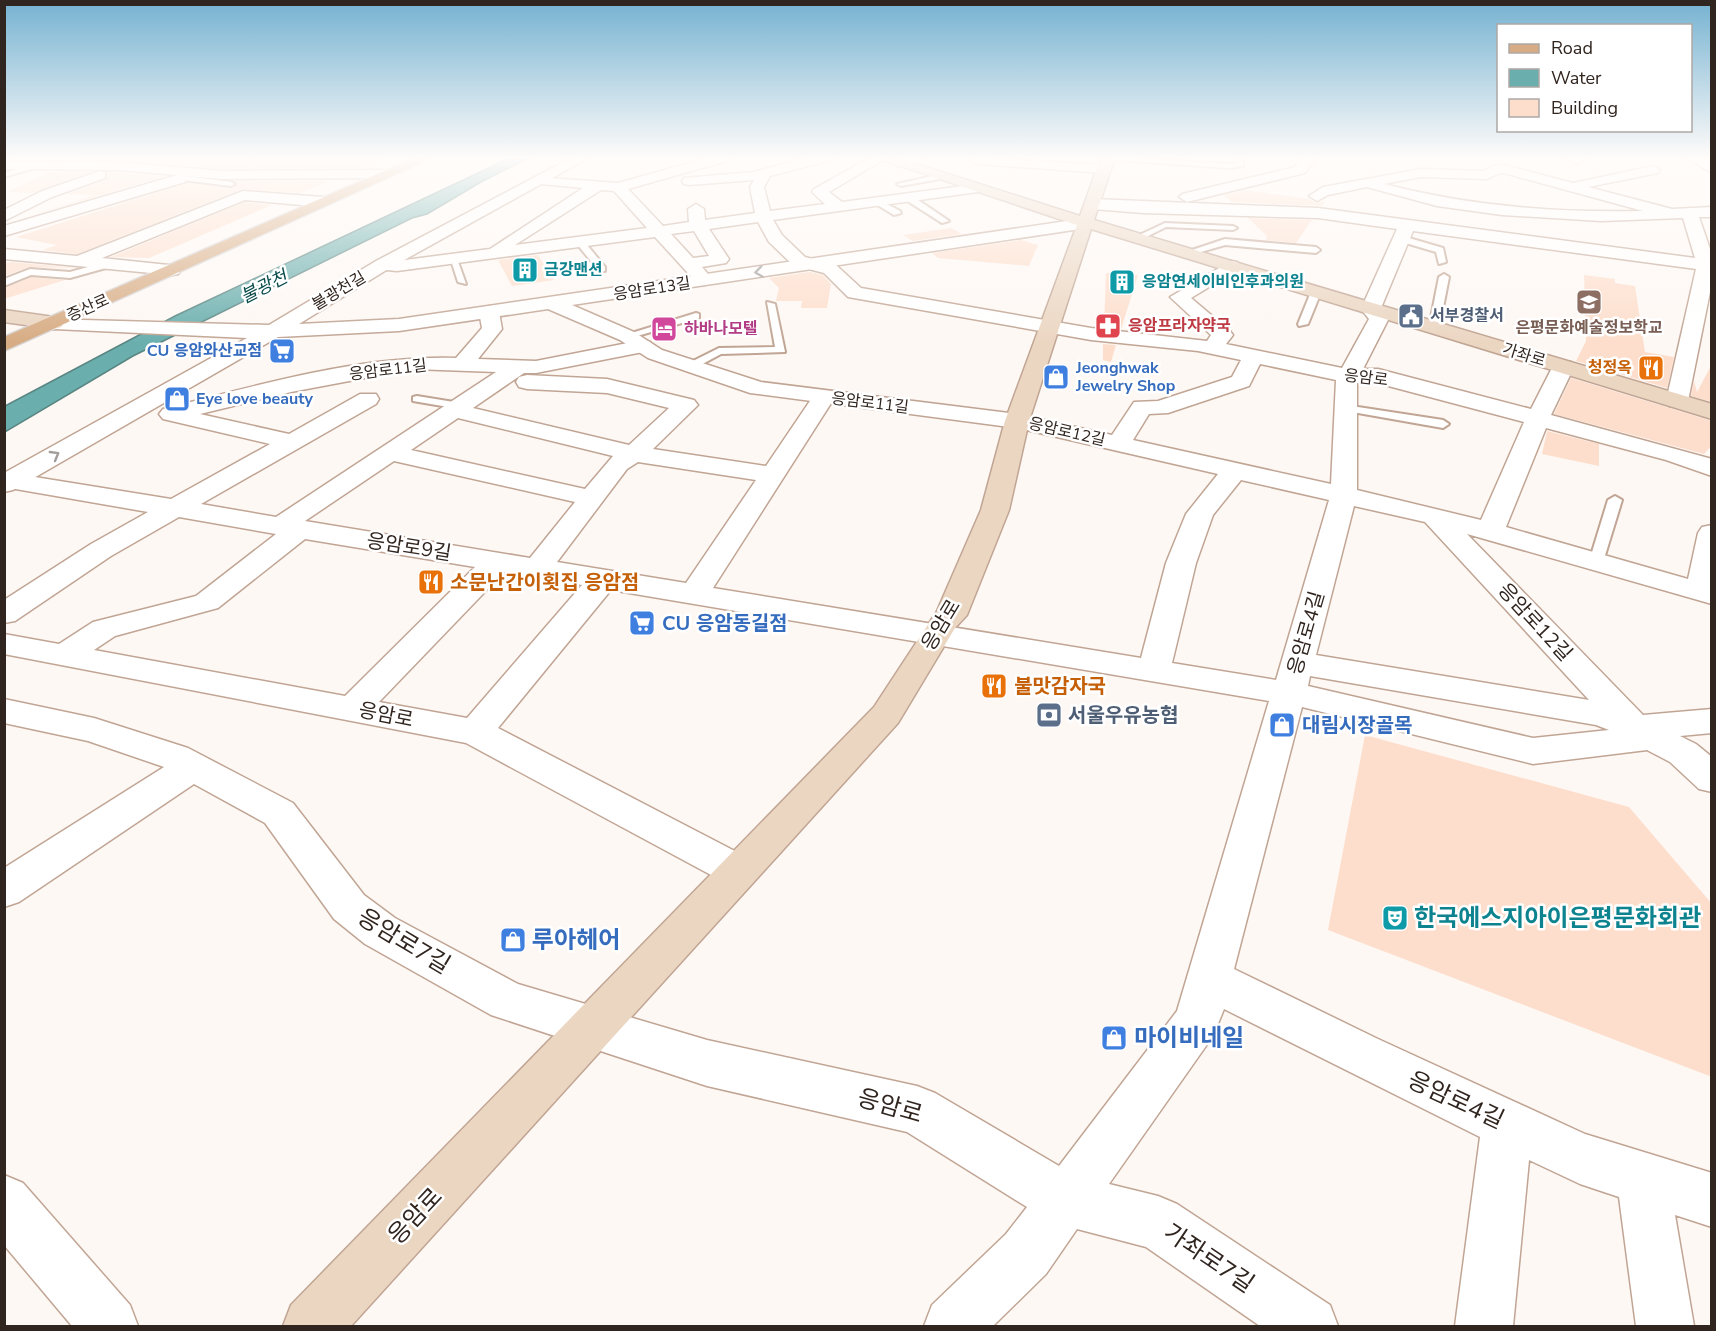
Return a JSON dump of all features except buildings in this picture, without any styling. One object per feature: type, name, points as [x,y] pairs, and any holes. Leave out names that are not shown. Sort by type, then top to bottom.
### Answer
[{"type":"main road","name":"증산로","points":[[4,345],[285,219]]},
{"type":"main road","name":"응암로","points":[[312,1326],[886,715],[935,635],[951,615],[995,510],[1017,421],[1086,219]]},
{"type":"main road","name":"가좌로","points":[[1106,219],[1135,237],[1712,412]]},
{"type":"main road","points":[[4,316],[54,323]]},
{"type":"street","points":[[4,231],[45,219]]},
{"type":"street","name":"증산로","points":[[80,261],[186,219]]},
{"type":"street","name":"불광천길","points":[[7,483],[263,332],[468,219]]},
{"type":"street","points":[[489,254],[543,219]]},
{"type":"street","points":[[649,219],[704,280]]},
{"type":"street","points":[[690,264],[720,259],[697,224],[697,219]]},
{"type":"street","points":[[382,265],[453,259],[756,219]]},
{"type":"street","points":[[765,219],[775,237],[799,261],[830,269],[855,292],[1050,326]]},
{"type":"street","name":"응암로13길","points":[[54,323],[263,332],[399,325],[815,264],[1039,219]]},
{"type":"street","points":[[1372,219],[1403,228],[1490,234],[1709,265]]},
{"type":"street","points":[[1344,495],[1345,408],[1348,376],[1378,318],[1371,309],[1403,228],[1409,219]]},
{"type":"street","points":[[1490,234],[1491,219]]},
{"type":"street","points":[[1535,219],[1535,241]]},
{"type":"street","points":[[1602,219],[1606,251]]},
{"type":"street","points":[[1644,219],[1653,257]]},
{"type":"street","points":[[1677,401],[1704,313],[1709,265],[1692,219]]},
{"type":"street","points":[[118,229],[150,234]]},
{"type":"street","name":"증산로","points":[[13,255],[64,242]]},
{"type":"street","name":"증산로","points":[[13,255],[172,270]]},
{"type":"street","points":[[1211,348],[1223,335],[1179,297],[1231,266]]},
{"type":"street","name":"응암로11길","points":[[553,304],[635,341],[655,354],[758,388],[1017,421]]},
{"type":"street","points":[[460,365],[492,329],[489,312]]},
{"type":"street","name":"응암로","points":[[1050,326],[1091,334],[1211,348],[1348,376],[1378,376],[1538,420]]},
{"type":"street","name":"응암로11길","points":[[171,414],[291,385],[413,363],[536,367],[635,341]]},
{"type":"street","name":"응암로12길","points":[[1118,444],[1142,407],[1160,408],[1241,381],[1253,357]]},
{"type":"street","points":[[66,654],[104,629],[207,602],[290,527],[390,453],[519,367]]},
{"type":"street","points":[[1490,532],[1563,367]]},
{"type":"street","points":[[499,381],[607,386],[686,405],[634,454],[618,464],[537,569]]},
{"type":"street","points":[[693,595],[824,397]]},
{"type":"street","points":[[4,614],[101,550],[368,399]]},
{"type":"street","points":[[139,407],[293,442]]},
{"type":"street","points":[[457,408],[634,454],[773,475]]},
{"type":"street","points":[[1538,420],[1675,455],[1712,468]]},
{"type":"street","name":"응암로12길","points":[[1017,421],[1435,516],[1706,593]]},
{"type":"street","points":[[390,453],[591,498]]},
{"type":"street","points":[[1154,670],[1181,563],[1200,514],[1235,470]]},
{"type":"street","name":"응암로9길","points":[[7,483],[290,527],[1154,670],[1293,678]]},
{"type":"street","name":"응암로4길","points":[[953,1326],[1026,1254],[1197,1021],[1344,495]]},
{"type":"street","name":"응암로12길","points":[[1435,516],[1635,728],[1683,753],[1712,779]]},
{"type":"street","points":[[1706,593],[1711,541]]},
{"type":"street","points":[[353,708],[497,562]]},
{"type":"street","points":[[475,732],[603,580]]},
{"type":"street","name":"응암로","points":[[4,644],[475,732],[738,871]]},
{"type":"street","points":[[1293,678],[1533,751],[1638,740],[1635,728]]},
{"type":"street","points":[[1293,678],[1603,714],[1635,728],[1712,721]]},
{"type":"street","name":"응암로7길","points":[[4,711],[94,730],[194,765],[279,813],[349,907],[380,931],[507,1001],[592,1027]]},
{"type":"street","points":[[4,890],[194,765]]},
{"type":"street","name":"응암로4길","points":[[1209,979],[1361,1055],[1580,1158],[1712,1200]]},
{"type":"street","name":"응암로","points":[[592,1027],[707,1063],[917,1110],[1066,1200]]},
{"type":"street","points":[[1484,1326],[1507,1124]]},
{"type":"street","points":[[1643,1179],[1665,1326]]},
{"type":"street","name":"가좌로7길","points":[[1066,1200],[1158,1223],[1309,1326]]},
{"type":"street","points":[[4,1202],[109,1326]]},
{"type":"lane","points":[[1135,237],[1165,225],[1233,228]]},
{"type":"lane","points":[[1403,228],[1440,250],[1442,262]]},
{"type":"lane","points":[[580,242],[602,269]]},
{"type":"lane","points":[[1188,253],[1225,242],[1316,250]]},
{"type":"lane","points":[[453,259],[463,282]]},
{"type":"lane","points":[[4,283],[30,272],[70,276],[110,264]]},
{"type":"lane","points":[[1434,328],[1444,277]]},
{"type":"lane","points":[[1303,324],[1316,292]]},
{"type":"lane","points":[[691,366],[719,351],[781,350],[770,304]]},
{"type":"lane","points":[[635,341],[696,316]]},
{"type":"lane","points":[[417,399],[457,408]]},
{"type":"lane","points":[[1345,408],[1443,424]]},
{"type":"lane","points":[[1596,562],[1615,500]]},
{"type":"water","name":"불광천","points":[[380,219],[410,219],[133,356],[5,432],[5,406],[175,316]]},
{"type":"place","name":"금강맨션","points":[[525,270]]},
{"type":"place","name":"응암연세이비인후과의원","points":[[1122,282]]},
{"type":"place","name":"은평문화예술정보학교","points":[[1589,302]]},
{"type":"place","name":"서부경찰서","points":[[1411,316]]},
{"type":"place","name":"응암프라자약국","points":[[1108,326]]},
{"type":"place","name":"하바나모텔","points":[[664,329]]},
{"type":"place","name":"CU 응암와산교점","points":[[282,351]]},
{"type":"place","name":"청정옥","points":[[1651,368]]},
{"type":"place","name":"Jeonghwak Jewelry Shop","points":[[1056,377]]},
{"type":"place","name":"Eye love beauty","points":[[177,399]]},
{"type":"place","name":"소문난간이횟집 응암점","points":[[431,582]]},
{"type":"place","name":"CU 응암동길점","points":[[642,623]]},
{"type":"place","name":"불맛감자국","points":[[994,686]]},
{"type":"place","name":"서울우유농협","points":[[1049,715]]},
{"type":"place","name":"대림시장골목","points":[[1282,725]]},
{"type":"place","name":"한국에스지아이은평문화회관","points":[[1395,918]]},
{"type":"place","name":"루아헤어","points":[[513,940]]},
{"type":"place","name":"마이비네일","points":[[1114,1038]]}]
